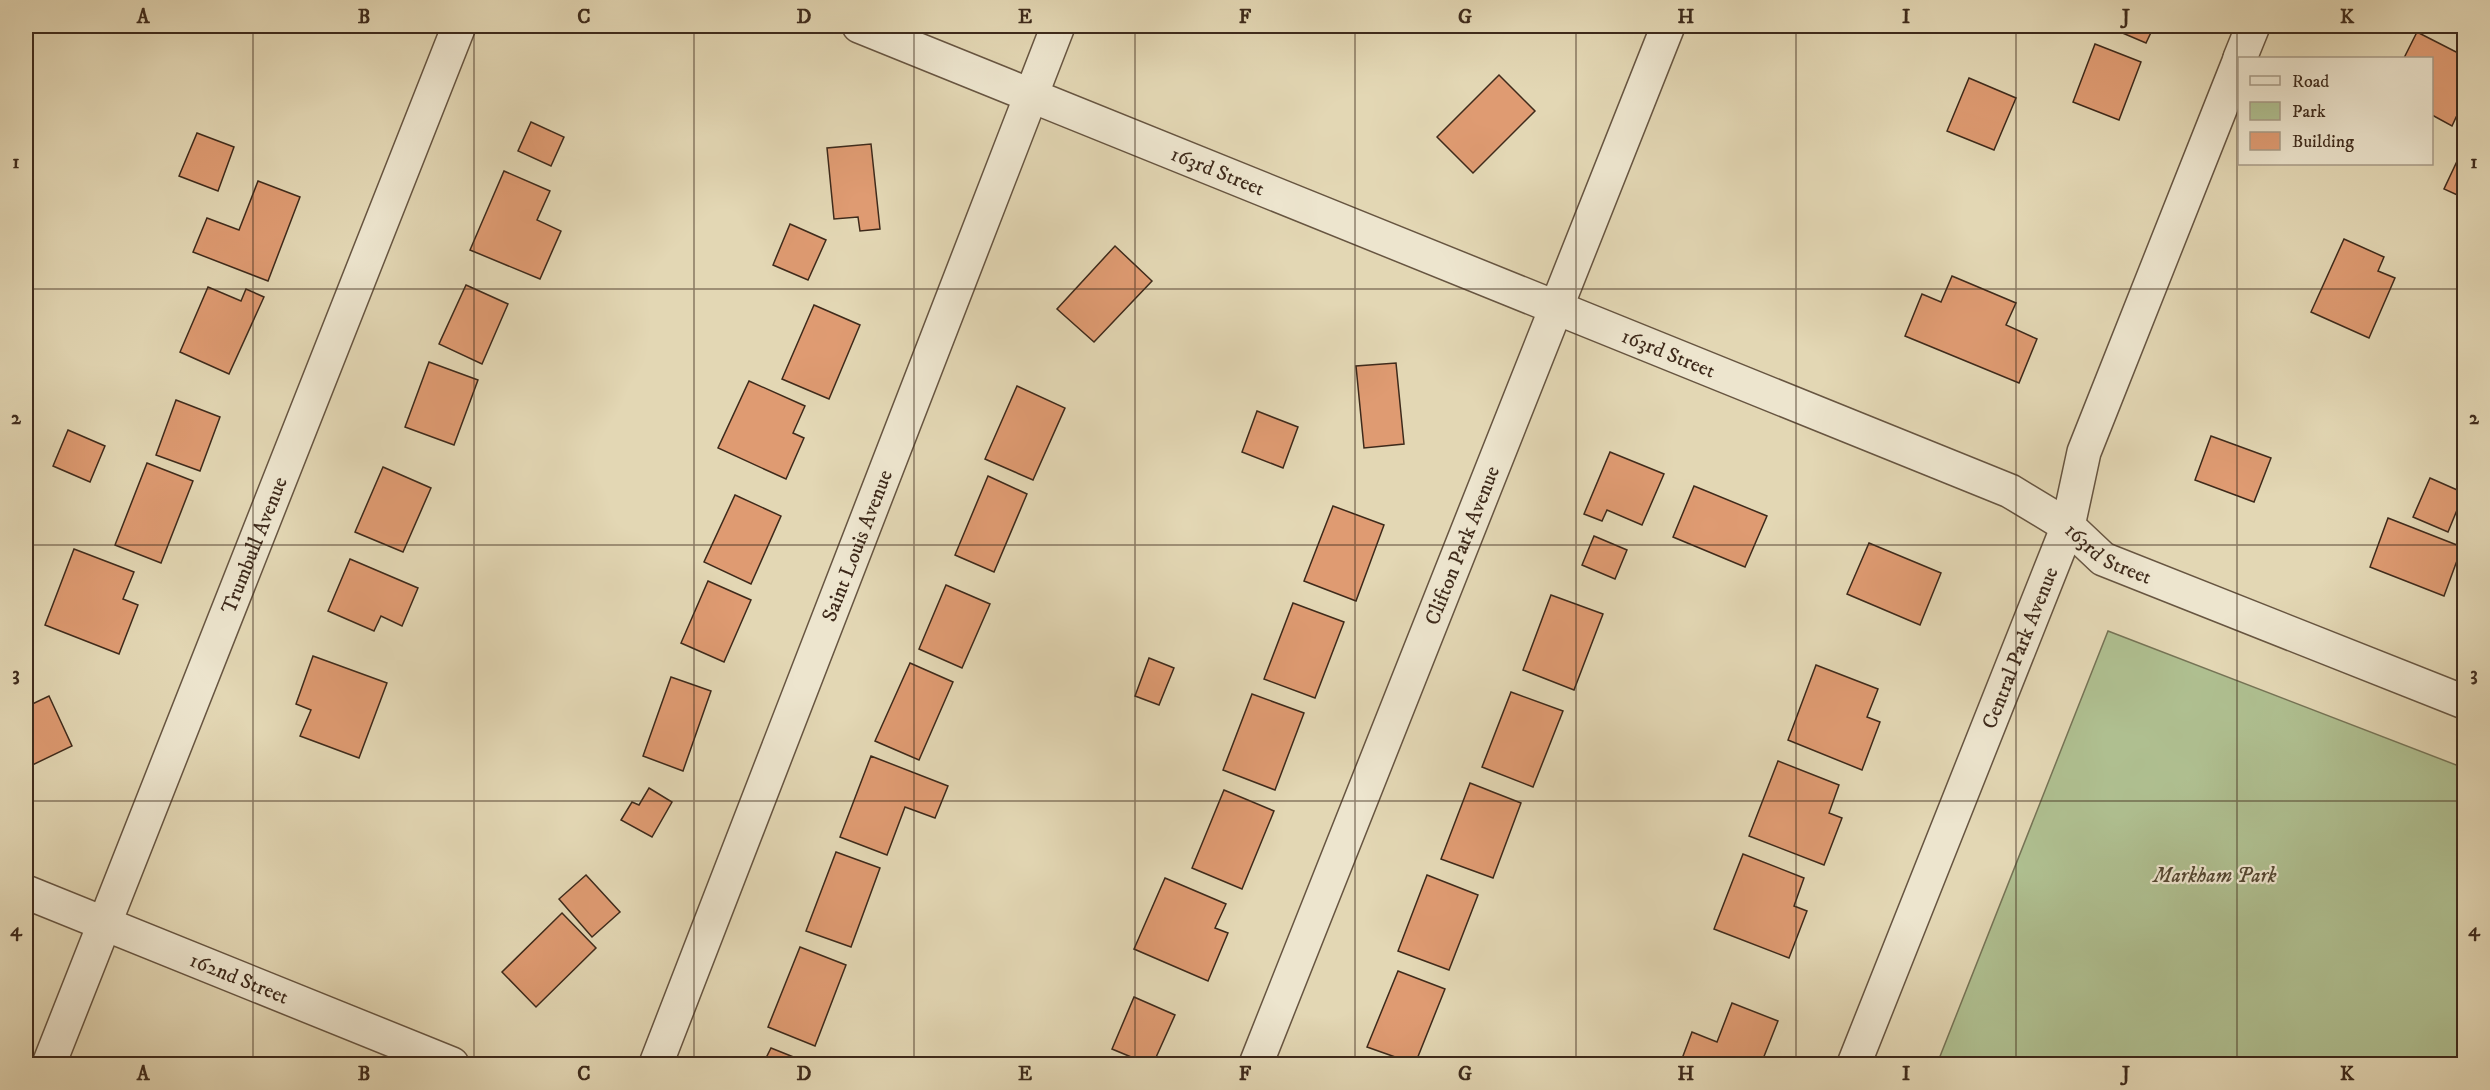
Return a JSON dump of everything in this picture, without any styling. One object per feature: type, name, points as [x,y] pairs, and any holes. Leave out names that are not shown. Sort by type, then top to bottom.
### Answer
[{"type":"street","name":"Trumbull Avenue","points":[[50,1065],[459,26]]},
{"type":"street","name":"163rd Street","points":[[859,26],[2010,491],[2068,526],[2103,559],[2464,702]]},
{"type":"street","name":"Saint Louis Avenue","points":[[656,1065],[1030,95],[1059,26]]},
{"type":"street","name":"Clifton Park Avenue","points":[[1256,1065],[1668,26]]},
{"type":"street","name":"Central Park Avenue","points":[[2241,57],[2253,26]]},
{"type":"street","name":"Central Park Avenue","points":[[1854,1065],[2068,526],[2084,452],[2238,64]]},
{"type":"street","name":"162nd Street","points":[[26,892],[452,1065]]},
{"type":"green space","name":"Markham Park","points":[[2108,631],[2464,768],[2464,1064],[1937,1064]]},
{"type":"building","points":[[2106,26],[2154,26],[2146,43]]},
{"type":"building","points":[[2417,32],[2464,56],[2464,100],[2452,126],[2433,116],[2433,57],[2404,57]]},
{"type":"building","points":[[2095,44],[2141,62],[2119,120],[2073,102]]},
{"type":"building","points":[[1499,75],[1535,111],[1473,173],[1437,137]]},
{"type":"building","points":[[1969,78],[2016,98],[1994,150],[1947,131]]},
{"type":"building","points":[[531,122],[564,137],[551,166],[518,151]]},
{"type":"building","points":[[197,133],[234,147],[218,191],[179,176]]},
{"type":"building","points":[[871,144],[880,229],[860,231],[858,217],[834,219],[827,148]]},
{"type":"building","points":[[2459,157],[2464,160],[2464,198],[2444,189]]},
{"type":"building","points":[[504,171],[550,191],[537,220],[561,231],[540,279],[470,250]]},
{"type":"building","points":[[258,181],[300,197],[268,281],[193,252],[207,218],[239,230]]},
{"type":"building","points":[[790,224],[826,240],[808,280],[773,265]]},
{"type":"building","points":[[2344,239],[2384,257],[2378,271],[2395,278],[2369,338],[2311,312]]},
{"type":"building","points":[[1115,246],[1152,281],[1094,342],[1057,309]]},
{"type":"building","points":[[1952,276],[2016,303],[2006,325],[2037,339],[2019,383],[1905,336],[1922,294],[1941,302]]},
{"type":"building","points":[[466,285],[508,304],[482,364],[439,344]]},
{"type":"building","points":[[208,287],[241,301],[246,289],[264,297],[229,374],[180,352]]},
{"type":"building","points":[[814,305],[860,325],[829,399],[782,379]]},
{"type":"building","points":[[429,362],[478,380],[454,445],[405,427]]},
{"type":"building","points":[[1396,363],[1404,444],[1364,448],[1356,366]]},
{"type":"building","points":[[749,381],[805,406],[793,433],[804,438],[786,479],[718,448]]},
{"type":"building","points":[[1017,386],[1065,408],[1033,480],[985,459]]},
{"type":"building","points":[[176,400],[220,417],[200,471],[156,455]]},
{"type":"building","points":[[1257,411],[1298,427],[1283,468],[1242,452]]},
{"type":"building","points":[[68,430],[105,446],[90,482],[53,466]]},
{"type":"building","points":[[2211,436],[2271,458],[2254,502],[2195,480]]},
{"type":"building","points":[[1610,452],[1664,474],[1642,525],[1607,510],[1602,521],[1584,514]]},
{"type":"building","points":[[147,463],[193,481],[161,563],[115,545]]},
{"type":"building","points":[[383,467],[431,488],[403,552],[355,532]]},
{"type":"building","points":[[988,476],[1027,494],[994,572],[955,555]]},
{"type":"building","points":[[2430,478],[2464,493],[2448,532],[2413,517]]},
{"type":"building","points":[[1694,486],[1767,516],[1745,567],[1673,537]]},
{"type":"building","points":[[735,495],[781,516],[751,584],[704,562]]},
{"type":"building","points":[[1333,506],[1384,525],[1356,601],[1304,581]]},
{"type":"building","points":[[2388,518],[2462,547],[2444,596],[2370,567]]},
{"type":"building","points":[[1594,536],[1627,550],[1615,579],[1582,565]]},
{"type":"building","points":[[1869,543],[1941,573],[1920,625],[1847,594]]},
{"type":"building","points":[[74,549],[134,572],[123,599],[138,605],[119,654],[45,625]]},
{"type":"building","points":[[350,559],[418,588],[402,626],[381,616],[374,631],[328,611]]},
{"type":"building","points":[[708,581],[751,600],[724,662],[681,643]]},
{"type":"building","points":[[946,585],[990,604],[962,668],[919,649]]},
{"type":"building","points":[[1551,595],[1603,614],[1574,690],[1523,670]]},
{"type":"building","points":[[1293,603],[1344,622],[1315,698],[1264,679]]},
{"type":"building","points":[[313,656],[387,683],[359,758],[300,736],[311,710],[296,704]]},
{"type":"building","points":[[1149,658],[1174,668],[1159,705],[1135,696]]},
{"type":"building","points":[[910,663],[953,682],[919,760],[875,741]]},
{"type":"building","points":[[1816,665],[1878,689],[1867,717],[1880,722],[1862,770],[1788,740]]},
{"type":"building","points":[[671,677],[711,691],[683,771],[643,756]]},
{"type":"building","points":[[1511,692],[1563,711],[1533,787],[1482,767]]},
{"type":"building","points":[[1252,694],[1304,713],[1275,790],[1223,770]]},
{"type":"building","points":[[49,696],[72,746],[26,768],[26,707]]},
{"type":"building","points":[[871,756],[948,786],[935,818],[905,807],[887,855],[840,837]]},
{"type":"building","points":[[1778,761],[1839,785],[1829,813],[1842,818],[1824,865],[1749,836]]},
{"type":"building","points":[[1470,783],[1521,803],[1493,878],[1441,859]]},
{"type":"building","points":[[649,788],[672,802],[652,837],[621,820],[632,802],[639,805]]},
{"type":"building","points":[[1224,790],[1274,811],[1242,889],[1192,868]]},
{"type":"building","points":[[836,852],[880,868],[851,947],[806,931]]},
{"type":"building","points":[[1743,854],[1804,878],[1794,906],[1807,911],[1789,958],[1714,929]]},
{"type":"building","points":[[586,875],[620,912],[592,937],[559,899]]},
{"type":"building","points":[[1427,875],[1478,895],[1449,970],[1398,951]]},
{"type":"building","points":[[1165,878],[1226,904],[1215,928],[1228,933],[1208,981],[1134,949]]},
{"type":"building","points":[[562,913],[596,948],[536,1007],[502,972]]},
{"type":"building","points":[[800,947],[846,965],[815,1046],[768,1027]]},
{"type":"building","points":[[1398,971],[1445,989],[1415,1064],[1367,1047]]},
{"type":"building","points":[[1134,997],[1175,1015],[1153,1064],[1112,1049]]},
{"type":"building","points":[[1732,1003],[1778,1021],[1761,1064],[1680,1064],[1692,1032],[1717,1042]]},
{"type":"building","points":[[771,1048],[811,1064],[763,1064]]}]
